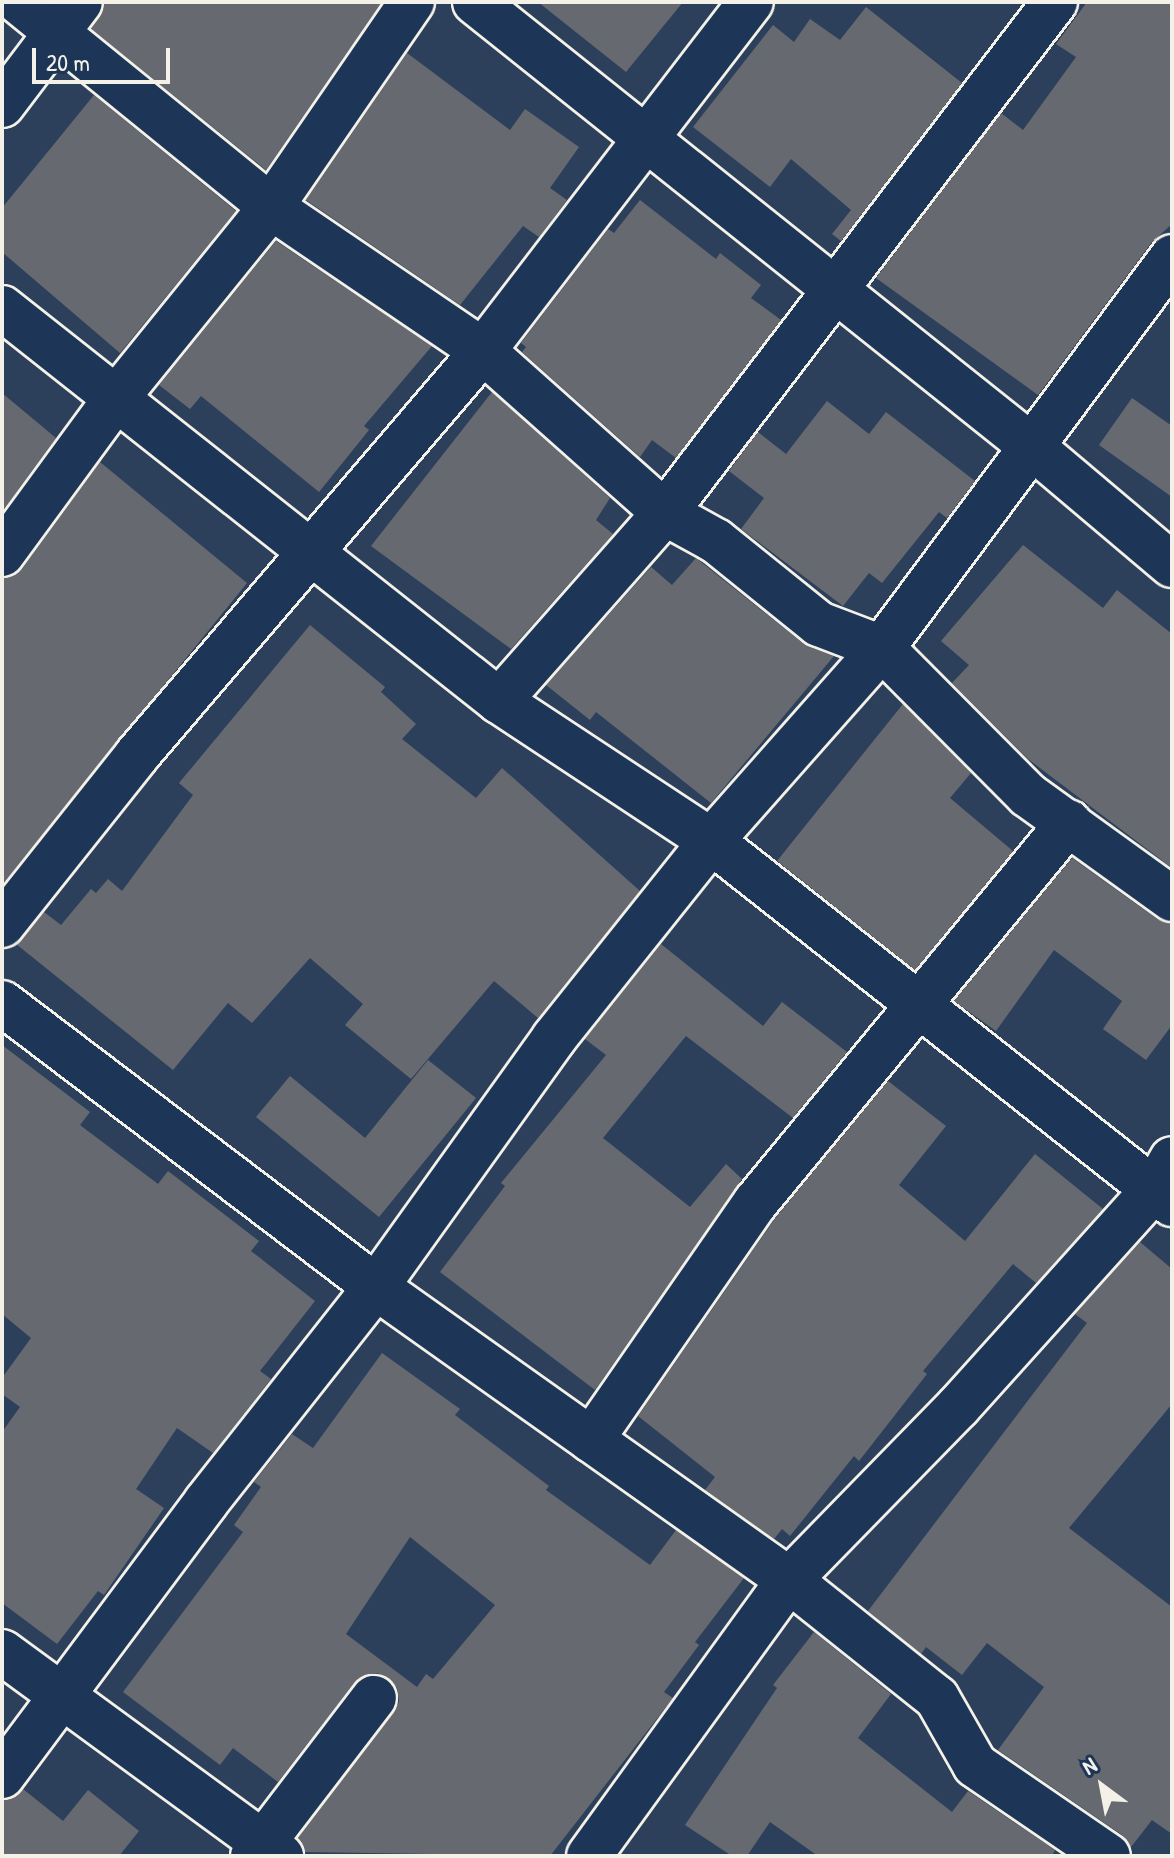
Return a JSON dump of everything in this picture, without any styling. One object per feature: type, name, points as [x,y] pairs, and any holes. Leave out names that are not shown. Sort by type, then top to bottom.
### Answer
[{"type":"street","points":[[19,2],[68,16],[271,207],[483,351],[665,513],[716,541],[819,624],[882,648],[1028,795],[1172,899]]},
{"type":"street","points":[[2,554],[114,401],[271,207],[412,2]]},
{"type":"street","points":[[475,2],[835,294],[1030,445],[1172,565]]},
{"type":"street","points":[[2,925],[137,755],[483,351],[751,2]]},
{"type":"street","points":[[499,701],[665,513],[1055,2]]},
{"type":"street","points":[[2,105],[68,16]]},
{"type":"street","points":[[2,1776],[376,1287],[554,1038],[711,841],[882,648],[1172,257]]},
{"type":"street","points":[[2,308],[114,401],[499,701],[711,841],[916,1005],[1167,1183],[958,1407],[789,1580],[589,1856]]},
{"type":"street","points":[[591,1440],[756,1202],[1069,822]]},
{"type":"street","points":[[2,1003],[376,1287],[789,1580],[937,1698],[975,1765],[1108,1856]]},
{"type":"street","points":[[2,1652],[266,1852],[374,1698]]},
{"type":"building","points":[[104,2],[382,2],[266,170],[91,29]]},
{"type":"building","points":[[538,2],[683,2],[626,72]]},
{"type":"building","points":[[1087,2],[1172,2],[1172,224],[1152,242],[1038,395],[876,278],[1001,113],[1023,130],[1076,57],[1056,44]]},
{"type":"building","points":[[866,7],[962,83],[841,241],[832,234],[851,210],[791,159],[770,187],[693,127],[773,25],[794,42],[810,19],[840,40]]},
{"type":"building","points":[[407,53],[510,130],[525,109],[579,147],[550,188],[567,200],[539,237],[523,226],[460,305],[306,200]]},
{"type":"building","points":[[94,95],[236,211],[120,353],[2,252],[2,208]]},
{"type":"building","points":[[640,200],[716,259],[720,253],[761,285],[751,298],[781,320],[676,458],[652,440],[640,457],[522,352],[526,347],[521,343],[608,229],[614,233]]},
{"type":"building","points":[[276,241],[432,346],[364,426],[369,430],[319,492],[201,396],[190,409],[159,385]]},
{"type":"building","points":[[492,392],[610,498],[596,520],[613,534],[511,649],[371,546]]},
{"type":"building","points":[[2,393],[56,438],[2,512]]},
{"type":"building","points":[[1132,398],[1172,426],[1172,497],[1099,445]]},
{"type":"building","points":[[827,401],[869,434],[886,412],[975,481],[947,518],[939,512],[882,583],[869,573],[843,606],[741,529],[764,498],[729,471],[758,432],[786,454]]},
{"type":"building","points":[[100,462],[247,583],[2,885],[2,579],[22,569]]},
{"type":"building","points":[[1023,545],[1103,608],[1117,590],[1172,634],[1172,868],[1028,759],[952,683],[969,665],[941,641]]},
{"type":"building","points":[[696,558],[804,644],[834,656],[711,803],[596,712],[590,720],[546,685],[651,567],[672,585]]},
{"type":"building","points":[[310,625],[385,687],[381,692],[416,724],[402,739],[476,798],[502,768],[640,891],[538,1018],[494,981],[411,1079],[345,1025],[363,1004],[310,958],[252,1023],[228,1003],[173,1070],[16,944],[44,912],[61,925],[91,889],[96,893],[108,879],[122,891],[193,795],[179,783]]},
{"type":"building","points":[[903,704],[971,773],[950,798],[1013,851],[915,970],[777,861]]},
{"type":"building","points":[[1072,858],[1157,919],[1172,924],[1172,1025],[1146,1060],[1103,1029],[1122,1001],[1054,950],[996,1031],[954,1001]]},
{"type":"building","points":[[661,944],[763,1026],[782,1002],[847,1052],[793,1118],[686,1036],[603,1138],[690,1207],[726,1164],[742,1179],[595,1390],[440,1272],[505,1186],[501,1183],[606,1055],[585,1039]]},
{"type":"building","points":[[2,1045],[90,1112],[80,1125],[158,1184],[168,1171],[259,1241],[251,1251],[315,1301],[260,1371],[271,1379],[213,1453],[177,1428],[136,1489],[164,1508],[104,1595],[98,1591],[57,1644],[2,1603],[2,1432],[20,1407],[2,1394],[2,1378],[31,1338],[2,1314]]},
{"type":"building","points":[[428,1060],[476,1098],[379,1217],[256,1117],[290,1076],[365,1138]]},
{"type":"building","points":[[888,1081],[946,1126],[899,1185],[965,1241],[1035,1154],[1103,1209],[1036,1283],[1013,1264],[923,1371],[927,1374],[859,1461],[854,1456],[790,1536],[782,1529],[774,1539],[705,1490],[715,1477],[638,1416],[776,1217]]},
{"type":"building","points":[[1140,1242],[1172,1269],[1172,1404],[1069,1528],[1172,1607],[1172,1834],[1152,1820],[1131,1847],[1122,1835],[998,1750],[1044,1687],[987,1643],[962,1675],[926,1647],[921,1654],[868,1611],[1087,1323],[1075,1314]]},
{"type":"building","points":[[382,1353],[460,1409],[455,1415],[549,1486],[546,1490],[650,1565],[676,1530],[744,1578],[695,1642],[699,1645],[664,1692],[673,1698],[550,1856],[305,1852],[298,1838],[399,1702],[397,1688],[378,1673],[354,1683],[278,1782],[233,1748],[220,1765],[123,1692],[243,1532],[234,1525],[261,1487],[254,1482],[292,1434],[313,1448]],"holes":[[[410,1537],[495,1605],[433,1679],[426,1674],[417,1687],[346,1634]]]},
{"type":"building","points":[[814,1632],[891,1694],[858,1738],[952,1812],[968,1791],[1055,1850],[1052,1856],[818,1856],[770,1822],[747,1856],[732,1856],[685,1825],[777,1688],[773,1685]]},
{"type":"building","points":[[23,1789],[63,1821],[88,1790],[139,1831],[119,1856],[2,1856],[2,1800]]}]
